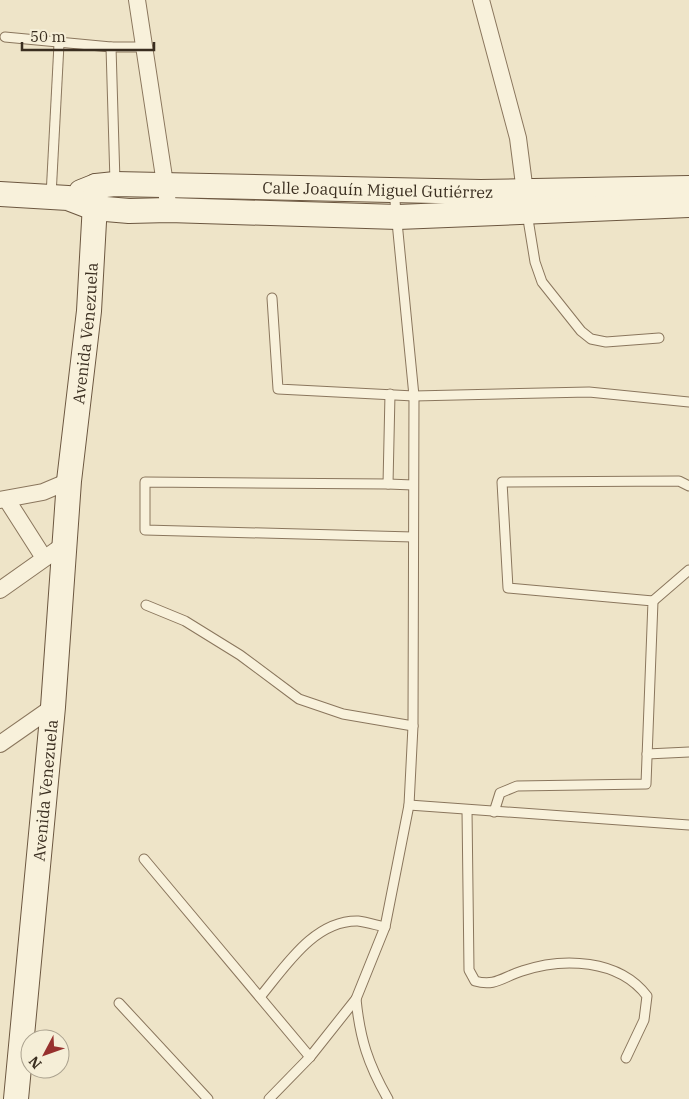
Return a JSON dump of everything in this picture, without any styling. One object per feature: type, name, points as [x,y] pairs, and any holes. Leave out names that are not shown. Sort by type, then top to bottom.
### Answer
[{"type":"main road","name":"Calle Joaquín Miguel Gutiérrez","points":[[0,194],[59,197],[167,185],[394,191],[526,202]]},
{"type":"main road","name":"Calle Joaquín Miguel Gutiérrez","points":[[102,193],[129,211],[169,210],[398,217],[526,202],[679,197]]},
{"type":"main road","name":"Avenida Venezuela","points":[[16,1099],[53,707],[70,482],[102,193]]},
{"type":"street","points":[[137,0],[167,185],[169,210]]},
{"type":"street","points":[[481,0],[518,138],[526,202]]},
{"type":"street","points":[[44,558],[3,500],[43,492],[70,482]]},
{"type":"street","points":[[0,590],[65,544]]},
{"type":"street","points":[[0,744],[53,707]]},
{"type":"lane","points":[[5,37],[111,48],[144,47]]},
{"type":"lane","points":[[59,44],[59,197]]},
{"type":"lane","points":[[102,193],[111,48]]},
{"type":"lane","points":[[269,1099],[310,1057],[356,999],[384,927],[409,805],[413,726],[414,396],[394,191]]},
{"type":"lane","points":[[526,202],[535,262],[542,282],[581,332],[591,339],[606,342],[659,338]]},
{"type":"lane","points":[[272,298],[278,389],[414,396],[590,392],[689,402]]},
{"type":"lane","points":[[388,484],[390,394]]},
{"type":"lane","points":[[689,486],[679,481],[502,482],[508,588],[653,601],[689,570]]},
{"type":"lane","points":[[413,485],[144,482],[145,530],[413,537]]},
{"type":"lane","points":[[494,812],[500,793],[516,786],[646,784],[653,601]]},
{"type":"lane","points":[[146,605],[184,620],[240,655],[299,699],[343,714],[413,726]]},
{"type":"lane","points":[[647,754],[689,752]]},
{"type":"lane","points":[[409,805],[689,825]]},
{"type":"lane","points":[[467,810],[469,970],[475,981],[488,985],[522,971],[561,962],[595,964],[637,983],[647,996],[644,1020],[626,1058]]},
{"type":"lane","points":[[144,859],[310,1057]]},
{"type":"lane","points":[[260,997],[300,950],[327,928],[357,921],[384,927]]},
{"type":"lane","points":[[356,999],[359,1030],[372,1071],[388,1099]]},
{"type":"lane","points":[[118,1003],[208,1099]]}]
